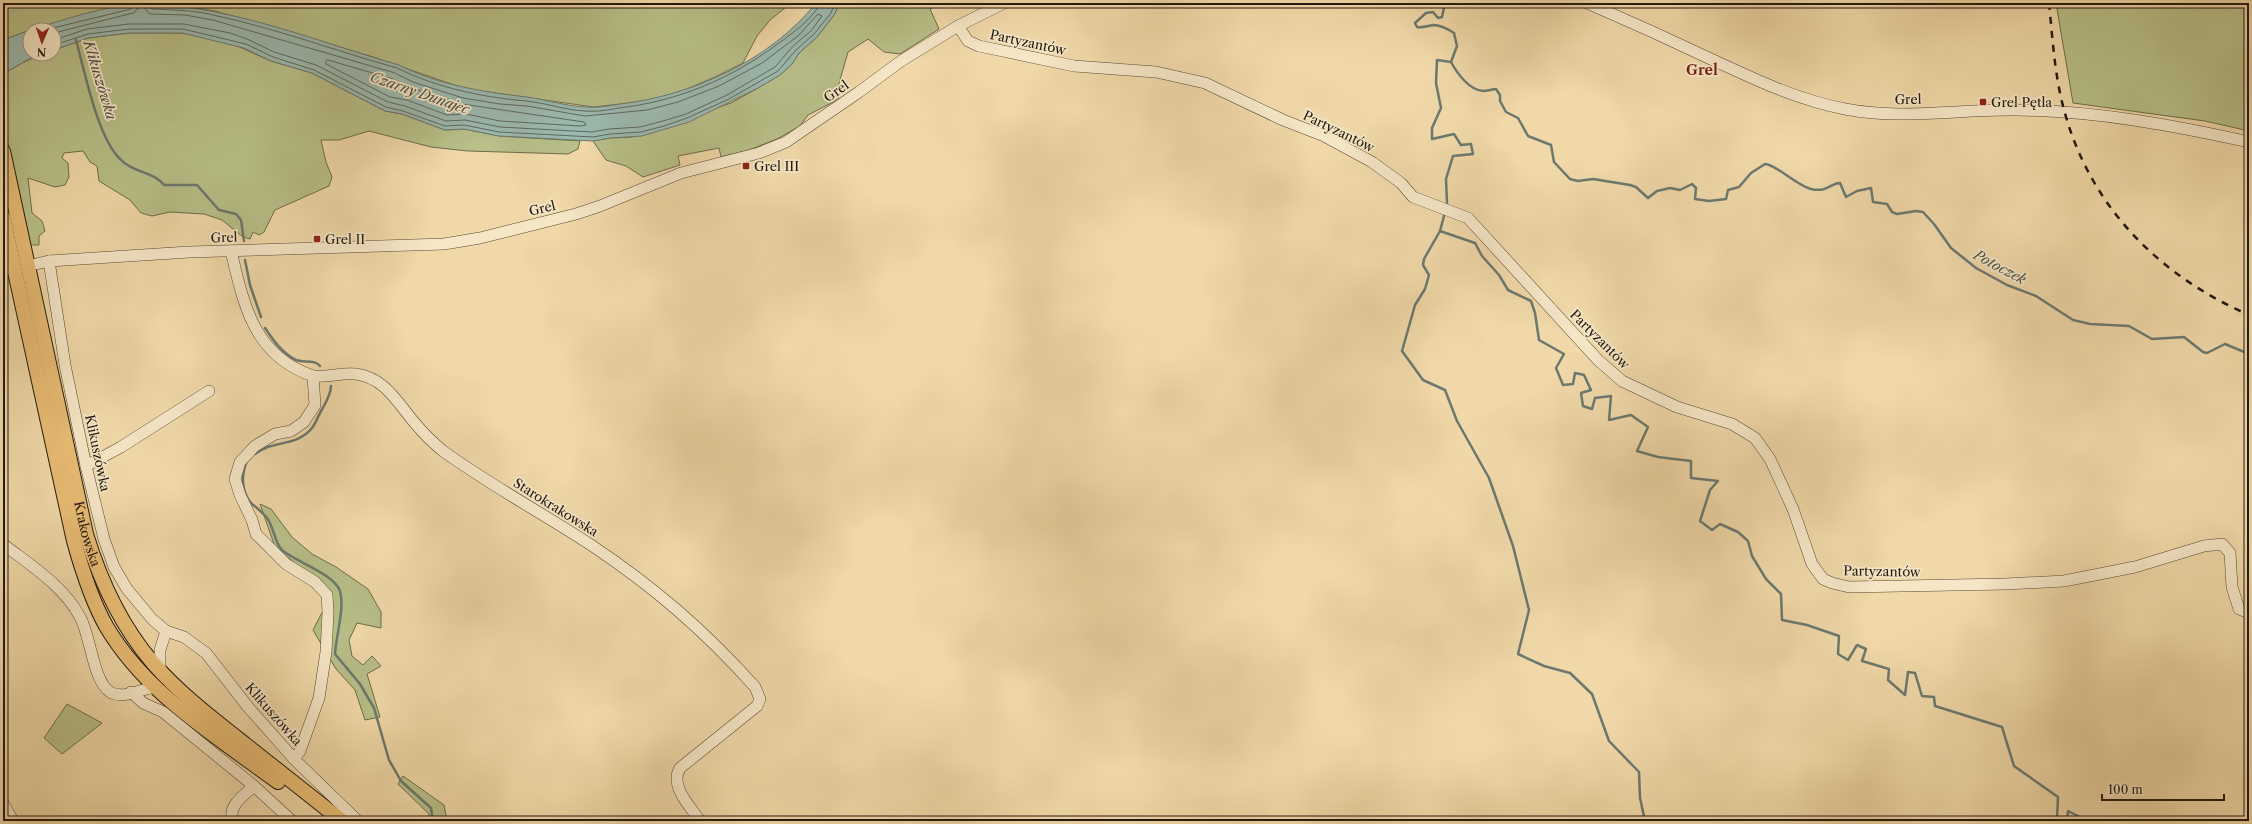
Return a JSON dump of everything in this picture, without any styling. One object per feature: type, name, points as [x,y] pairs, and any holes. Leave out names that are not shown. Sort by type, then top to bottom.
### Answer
[{"type":"main road","name":"Krakowska","points":[[3,151],[86,534],[105,586],[145,653],[160,670],[196,705],[342,821]]},
{"type":"main road","name":"Krakowska","points":[[3,217],[78,555],[87,583],[102,618],[120,646],[154,687],[211,733],[331,821]]},
{"type":"street","name":"Grel","points":[[36,264],[50,261],[231,251],[444,244],[480,238],[588,210],[681,173],[759,152],[786,142],[859,92],[901,60],[958,26],[1004,3]]},
{"type":"street","name":"Grel","points":[[1587,3],[1768,86],[1826,106],[1847,110],[1893,113],[1990,110],[2065,112],[2162,123],[2249,142]]},
{"type":"street","name":"Partyzantów","points":[[958,26],[968,41],[979,46],[1074,66],[1156,72],[1205,83],[1277,117],[1324,136],[1372,162],[1401,183],[1413,197],[1468,218],[1598,360],[1622,381],[1677,408],[1732,424],[1755,438],[1770,459],[1794,509],[1812,564],[1823,579],[1849,587],[2006,584],[2064,581],[2135,567],[2204,546],[2222,544],[2230,553],[2232,587],[2239,609],[2249,613]]},
{"type":"street","name":"Starokrakowska","points":[[231,251],[253,324],[263,342],[286,364],[313,376],[356,374],[367,376],[382,385],[394,396],[423,433],[443,450],[592,546],[682,612],[716,644],[755,687],[760,699],[757,706],[680,768],[676,774],[679,789],[700,821]]},
{"type":"street","name":"Klikuszówka","points":[[50,261],[65,365],[86,466],[104,539],[114,567],[136,601],[166,632],[184,637],[206,653],[248,707],[294,759],[358,821]]},
{"type":"street","points":[[294,759],[300,751],[319,698],[326,652],[328,612],[327,595],[315,582],[286,564],[256,534],[252,520],[240,495],[235,479],[240,462],[255,446],[276,434],[291,431],[304,422],[315,405],[313,376]]},
{"type":"street","points":[[86,466],[122,447],[209,391]]},
{"type":"street","points":[[3,544],[56,586],[72,603],[86,629],[97,672],[103,685],[109,692],[118,695],[154,687]]},
{"type":"street","points":[[160,670],[160,650],[166,632]]},
{"type":"street","points":[[145,653],[160,650]]},
{"type":"street","points":[[131,692],[137,685],[140,670]]},
{"type":"street","points":[[131,692],[143,703],[163,712],[254,786],[292,821]]},
{"type":"street","points":[[233,821],[231,816],[233,808],[254,786]]},
{"type":"street","points":[[3,803],[13,821]]},
{"type":"green space","points":[[3,3],[791,3],[770,20],[757,36],[743,63],[675,94],[646,101],[594,107],[466,89],[370,56],[215,11],[185,6],[136,4],[60,22],[22,22],[22,33],[3,40]]},
{"type":"green space","points":[[840,3],[941,3],[930,9],[939,29],[900,54],[884,52],[868,39],[848,52],[836,94],[839,99],[808,115],[800,126],[777,139],[749,150],[721,157],[719,148],[678,156],[680,165],[643,177],[626,166],[606,160],[593,141],[610,138],[632,137],[731,103],[758,88],[780,75],[792,64],[799,53],[817,37],[834,15]]},
{"type":"green space","points":[[2056,3],[2249,3],[2249,131],[2205,121],[2073,103]]},
{"type":"green space","points":[[129,33],[182,33],[228,42],[271,61],[312,73],[385,111],[402,114],[445,130],[464,129],[499,136],[580,141],[578,149],[568,154],[468,151],[431,147],[369,131],[339,140],[321,140],[326,162],[332,177],[329,186],[275,210],[264,232],[259,235],[253,232],[250,239],[243,237],[222,220],[204,214],[170,212],[152,216],[141,213],[130,200],[99,181],[97,166],[90,162],[83,151],[64,153],[62,158],[68,163],[69,177],[65,185],[55,187],[28,178],[32,213],[42,221],[45,231],[39,236],[39,245],[30,245],[3,121],[3,74],[25,62],[62,62],[62,47],[88,38]]},
{"type":"green space","points":[[260,504],[271,509],[292,537],[312,554],[336,567],[368,589],[381,612],[381,628],[357,623],[349,640],[352,656],[363,665],[372,656],[381,666],[367,674],[380,717],[365,720],[355,690],[336,669],[313,630],[332,593],[275,547]]},
{"type":"green space","points":[[67,704],[102,723],[62,754],[44,738]]},
{"type":"green space","points":[[403,776],[444,805],[447,821],[427,821],[429,814],[398,784]]},
{"type":"water","name":"Czarny Dunajec","points":[[816,3],[840,3],[834,15],[817,37],[799,53],[792,64],[780,75],[758,88],[689,122],[642,136],[610,138],[593,141],[499,136],[464,129],[445,130],[402,114],[385,111],[312,73],[271,61],[244,48],[182,33],[129,33],[88,38],[62,47],[62,22],[55,22],[112,7],[137,4],[170,5],[203,10],[270,25],[399,65],[445,83],[494,93],[586,107],[607,106],[647,100],[701,84],[728,72],[753,58],[776,42],[798,23]]},
{"type":"water","points":[[22,33],[22,62],[24,62],[3,74],[3,40]]},
{"type":"waterway","name":"Potoczek","points":[[1445,3],[1442,17],[1438,18],[1433,12],[1426,13],[1415,23],[1417,27],[1436,25],[1454,33],[1457,46],[1451,62]]},
{"type":"waterway","name":"Klikuszówka","points":[[76,40],[98,120],[112,149],[120,159],[125,164],[154,177],[164,185],[197,185],[219,210],[236,214],[241,220],[244,241]]},
{"type":"waterway","points":[[1447,203],[1446,179],[1453,156],[1473,154],[1471,144],[1461,145],[1454,134],[1432,139],[1432,128],[1441,108],[1436,83],[1437,60],[1451,62]]},
{"type":"waterway","name":"Potoczek","points":[[1451,62],[1460,76],[1473,88],[1483,91],[1496,89],[1500,95],[1500,101],[1506,112],[1518,118],[1528,136],[1551,145],[1554,162],[1570,179],[1578,181],[1593,179],[1630,185],[1636,187],[1648,198],[1657,191],[1670,188],[1680,190],[1692,184],[1696,188],[1695,199],[1709,201],[1726,199],[1728,190],[1739,187],[1751,173],[1765,164],[1770,165],[1799,184],[1811,189],[1822,190],[1834,184],[1840,183],[1846,197],[1857,191],[1871,188],[1873,202],[1887,204],[1892,212],[1897,214],[1916,211],[1923,212],[1934,224],[1951,248],[1976,268],[2007,285],[2036,296],[2073,320],[2090,324],[2129,326],[2152,339],[2184,337],[2203,352],[2207,353],[2225,344],[2249,354]]},
{"type":"waterway","points":[[1444,216],[1440,231],[1424,259],[1423,265],[1429,275],[1425,289],[1415,305],[1402,351],[1423,380],[1445,390],[1457,421],[1489,478],[1513,546],[1529,610],[1518,654],[1544,666],[1570,673],[1592,694],[1609,741],[1639,772],[1640,798],[1645,821]]},
{"type":"waterway","points":[[1440,231],[1475,243],[1482,256],[1499,275],[1508,290],[1531,301],[1535,313],[1539,340],[1564,354],[1556,368],[1563,385],[1573,384],[1575,373],[1584,375],[1591,390],[1581,393],[1583,406],[1592,409],[1595,398],[1611,396],[1609,420],[1631,415],[1648,427],[1637,451],[1658,457],[1691,461],[1691,478],[1718,481],[1710,490],[1700,521],[1712,530],[1720,524],[1738,532],[1748,541],[1752,556],[1766,579],[1781,594],[1782,620],[1807,625],[1839,636],[1838,654],[1848,660],[1857,645],[1866,649],[1862,661],[1889,669],[1888,680],[1905,695],[1908,672],[1915,673],[1922,696],[1934,697],[1935,706],[2002,727],[2014,766],[2058,797],[2057,819],[2067,821]]},
{"type":"waterway","name":"Klikuszówka","points":[[245,260],[250,285],[261,317]]},
{"type":"waterway","name":"Klikuszówka","points":[[265,328],[286,354],[296,360],[312,362],[320,366]]},
{"type":"waterway","name":"Klikuszówka","points":[[255,454],[269,447],[292,441],[306,434],[315,424],[329,396],[331,386]]},
{"type":"waterway","name":"Klikuszówka","points":[[247,461],[243,478],[244,489],[248,499],[269,521],[281,549],[331,579],[340,591],[341,613],[335,654],[360,684],[374,708],[389,760],[401,781],[431,808],[432,815],[430,821]]},
{"type":"waterway","points":[[2067,821],[2068,811],[2084,819],[2080,821]]},
{"type":"railway","points":[[2049,3],[2058,82],[2070,131],[2085,166],[2104,198],[2127,228],[2153,254],[2182,277],[2214,298],[2249,315]]},
{"type":"place","name":"Grel Pętla","points":[[1983,102]]},
{"type":"place","name":"Grel III","points":[[746,166]]},
{"type":"place","name":"Grel II","points":[[317,239]]},
{"type":"district","name":"Grel","points":[[1702,70]]}]
